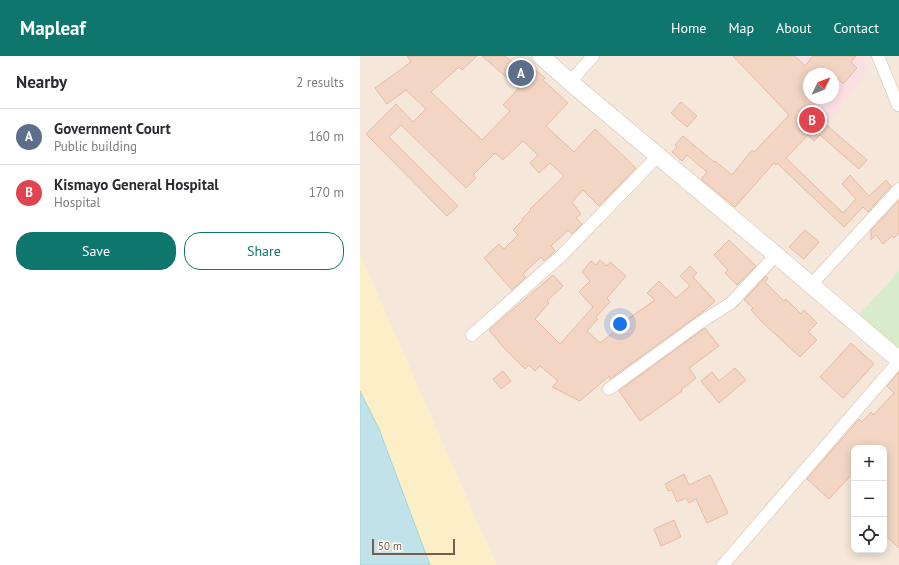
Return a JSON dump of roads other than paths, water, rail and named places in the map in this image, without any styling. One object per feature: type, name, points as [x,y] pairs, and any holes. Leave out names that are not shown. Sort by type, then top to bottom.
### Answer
[{"type":"street","points":[[540,56],[899,360],[723,565]]},
{"type":"street","points":[[570,82],[593,56]]},
{"type":"street","points":[[878,56],[898,105]]},
{"type":"street","points":[[472,335],[562,255],[658,156]]},
{"type":"street","points":[[811,285],[899,189]]},
{"type":"street","points":[[608,389],[701,322],[731,303],[776,255]]},
{"type":"water","points":[[360,391],[379,429],[430,565],[360,565]]},
{"type":"place","name":"Government Court","points":[[521,73]]},
{"type":"place","name":"Kismayo General Hospital","points":[[812,120]]}]
